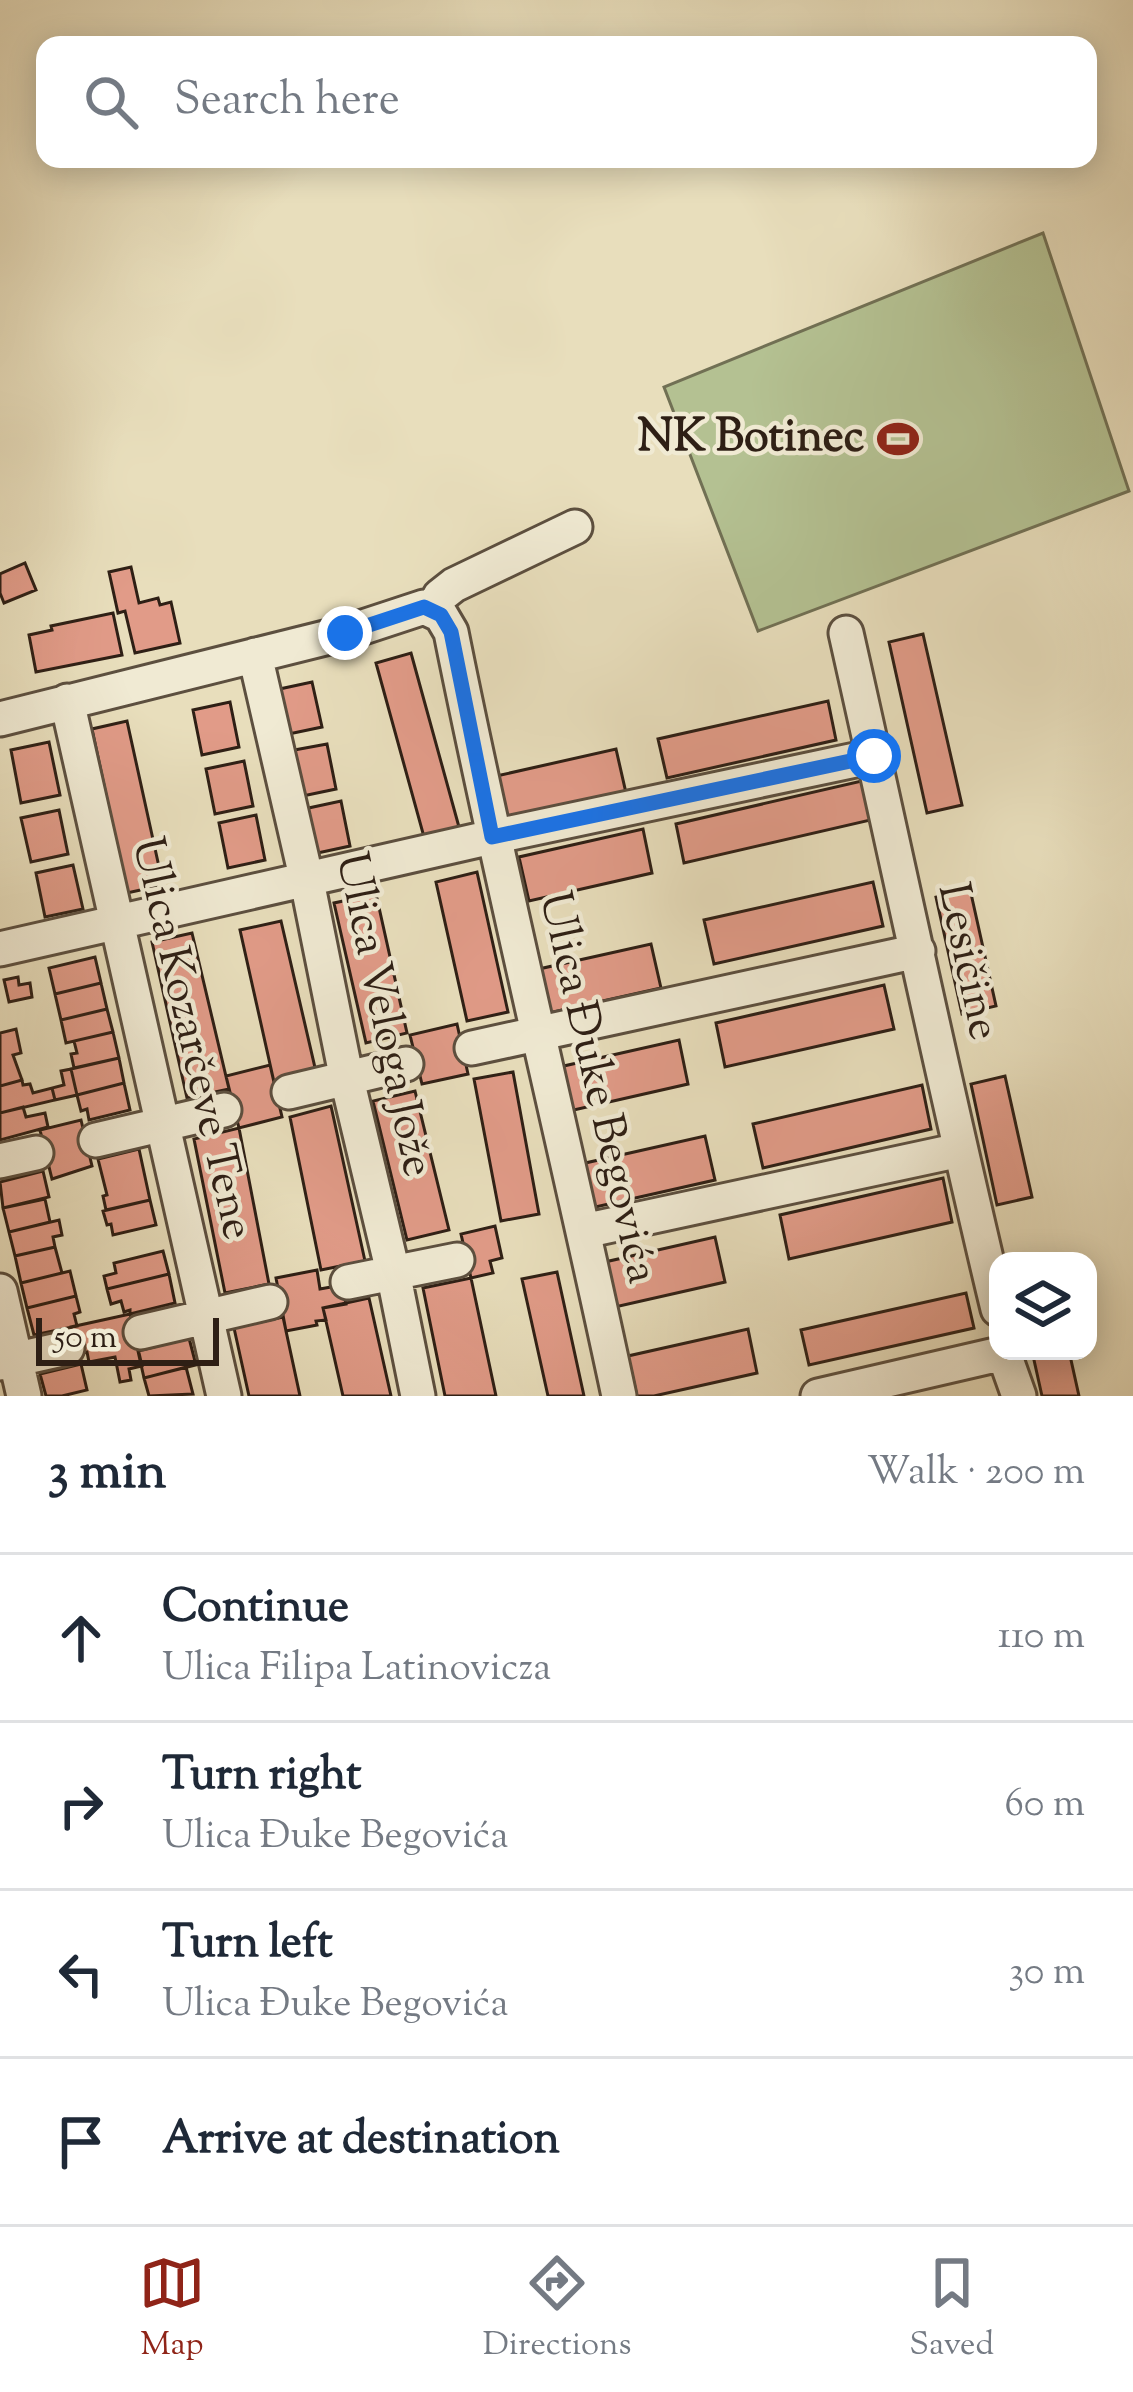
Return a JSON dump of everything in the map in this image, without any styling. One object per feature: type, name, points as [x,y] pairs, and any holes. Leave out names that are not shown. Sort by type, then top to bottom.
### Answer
[{"type":"street","points":[[0,719],[345,633],[424,607],[433,610],[440,596],[454,585],[575,527]]},
{"type":"street","name":"Ulica Đuke Begovića","points":[[433,610],[451,632],[492,837],[619,1396]]},
{"type":"street","name":"Lesičine","points":[[846,633],[989,1271]]},
{"type":"street","name":"Ulica Veloga Jože","points":[[255,655],[418,1396]]},
{"type":"street","name":"Ulica Kozarčeve Tene","points":[[67,701],[224,1396]]},
{"type":"street","points":[[0,950],[492,837],[874,756]]},
{"type":"street","points":[[472,1048],[918,951]]},
{"type":"street","points":[[289,1092],[406,1064]]},
{"type":"street","points":[[96,1140],[224,1110]]},
{"type":"street","points":[[584,1231],[960,1150]]},
{"type":"street","points":[[0,1161],[36,1153]]},
{"type":"street","points":[[348,1282],[457,1260]]},
{"type":"street","points":[[0,1291],[8,1362],[25,1396]]},
{"type":"street","points":[[141,1332],[270,1302]]},
{"type":"street","points":[[8,1362],[67,1348]]},
{"type":"street","points":[[818,1396],[989,1356]]},
{"type":"street","points":[[1007,1360],[1019,1396]]},
{"type":"green space","name":"NK Botinec","points":[[1043,233],[1129,491],[758,631],[664,387]]},
{"type":"building","points":[[25,563],[36,590],[4,603],[0,574]]},
{"type":"building","points":[[131,567],[139,603],[158,598],[160,605],[171,602],[180,643],[135,653],[125,611],[118,613],[109,572]]},
{"type":"building","points":[[113,613],[122,655],[36,672],[29,635]]},
{"type":"building","points":[[923,634],[962,805],[927,813],[889,642]]},
{"type":"building","points":[[411,653],[459,827],[424,837],[376,663]]},
{"type":"building","points":[[312,682],[322,727],[284,735],[275,690]]},
{"type":"building","points":[[828,701],[836,740],[667,778],[658,739]]},
{"type":"building","points":[[230,702],[239,747],[202,755],[193,710]]},
{"type":"building","points":[[127,721],[163,885],[127,893],[92,729]]},
{"type":"building","points":[[49,742],[60,795],[21,803],[11,750]]},
{"type":"building","points":[[327,744],[336,789],[298,797],[289,751]]},
{"type":"building","points":[[616,749],[626,793],[502,822],[492,777]]},
{"type":"building","points":[[244,761],[253,806],[215,814],[206,769]]},
{"type":"building","points":[[866,780],[875,819],[684,863],[676,824]]},
{"type":"building","points":[[341,801],[350,846],[313,854],[304,809]]},
{"type":"building","points":[[59,810],[68,854],[31,862],[21,818]]},
{"type":"building","points":[[256,815],[265,860],[228,868],[219,823]]},
{"type":"building","points":[[643,829],[652,873],[529,901],[519,857]]},
{"type":"building","points":[[73,865],[83,909],[45,917],[36,873]]},
{"type":"building","points":[[477,872],[508,1012],[467,1021],[436,882]]},
{"type":"building","points":[[873,882],[883,926],[714,964],[704,920]]},
{"type":"building","points":[[970,889],[996,1006],[962,1014],[936,897]]},
{"type":"building","points":[[376,894],[407,1033],[366,1043],[334,903]]},
{"type":"building","points":[[281,921],[316,1072],[274,1082],[240,930]]},
{"type":"building","points":[[192,933],[229,1089],[187,1098],[152,942]]},
{"type":"building","points":[[651,944],[661,988],[549,1013],[539,969]]},
{"type":"building","points":[[95,957],[101,983],[55,994],[49,968]]},
{"type":"building","points":[[18,977],[19,985],[30,983],[32,997],[9,1002],[4,980]]},
{"type":"building","points":[[101,983],[107,1009],[61,1020],[55,994]]},
{"type":"building","points":[[884,985],[894,1029],[725,1067],[716,1023]]},
{"type":"building","points":[[107,1009],[113,1032],[66,1043],[61,1020]]},
{"type":"building","points":[[457,1024],[468,1074],[422,1084],[410,1035]]},
{"type":"building","points":[[16,1029],[21,1053],[13,1055],[22,1080],[0,1086],[0,1033]]},
{"type":"building","points":[[113,1032],[119,1058],[74,1068],[74,1041]]},
{"type":"building","points":[[679,1040],[688,1084],[565,1112],[555,1068]]},
{"type":"building","points":[[119,1058],[124,1083],[77,1095],[71,1069]]},
{"type":"building","points":[[270,1065],[282,1117],[239,1128],[226,1076]]},
{"type":"building","points":[[71,1069],[77,1095],[55,1100],[52,1088],[64,1085],[61,1071]]},
{"type":"building","points":[[513,1072],[539,1214],[501,1221],[474,1079]]},
{"type":"building","points":[[1005,1076],[1032,1197],[997,1205],[971,1084]]},
{"type":"building","points":[[22,1080],[33,1093],[52,1088],[55,1100],[0,1113],[0,1086]]},
{"type":"building","points":[[124,1083],[130,1110],[89,1120],[87,1109],[81,1111],[77,1095]]},
{"type":"building","points":[[922,1085],[931,1129],[763,1168],[753,1124]]},
{"type":"building","points":[[415,1091],[449,1230],[407,1240],[373,1101]]},
{"type":"building","points":[[331,1106],[365,1261],[321,1270],[290,1117]]},
{"type":"building","points":[[23,1107],[26,1117],[45,1113],[48,1127],[0,1140],[0,1113]]},
{"type":"building","points":[[81,1120],[92,1166],[52,1179],[40,1130]]},
{"type":"building","points":[[239,1128],[269,1284],[225,1293],[194,1139]]},
{"type":"building","points":[[705,1136],[715,1180],[591,1208],[581,1164]]},
{"type":"building","points":[[139,1149],[150,1200],[106,1210],[98,1159]]},
{"type":"building","points":[[43,1171],[49,1197],[3,1208],[0,1182]]},
{"type":"building","points":[[943,1178],[952,1222],[789,1259],[780,1215]]},
{"type":"building","points":[[45,1199],[50,1222],[9,1232],[3,1208]]},
{"type":"building","points":[[150,1200],[156,1225],[113,1235],[103,1211]]},
{"type":"building","points":[[59,1220],[62,1235],[53,1237],[55,1247],[15,1256],[9,1232]]},
{"type":"building","points":[[495,1226],[502,1258],[490,1261],[493,1273],[471,1278],[461,1234]]},
{"type":"building","points":[[715,1237],[725,1282],[615,1307],[605,1262]]},
{"type":"building","points":[[55,1247],[62,1273],[21,1283],[15,1256]]},
{"type":"building","points":[[163,1251],[169,1274],[107,1289],[104,1276],[116,1273],[114,1263]]},
{"type":"building","points":[[317,1270],[320,1289],[342,1285],[346,1304],[323,1308],[326,1320],[316,1321],[317,1325],[286,1331],[276,1278]]},
{"type":"building","points":[[70,1271],[76,1296],[27,1308],[21,1283]]},
{"type":"building","points":[[557,1272],[584,1396],[548,1396],[522,1279]]},
{"type":"building","points":[[169,1274],[175,1303],[130,1314],[130,1310],[124,1312],[121,1301],[111,1304],[107,1289]]},
{"type":"building","points":[[471,1278],[496,1396],[445,1396],[423,1288]]},
{"type":"building","points":[[966,1293],[974,1328],[809,1365],[801,1330]]},
{"type":"building","points":[[76,1296],[77,1326],[34,1335],[27,1308]]},
{"type":"building","points":[[369,1298],[391,1396],[343,1396],[323,1308]]},
{"type":"building","points":[[130,1314],[142,1366],[129,1369],[131,1380],[120,1382],[115,1357],[89,1362],[87,1352],[77,1354],[71,1327]]},
{"type":"building","points":[[283,1317],[300,1396],[249,1396],[234,1328]]},
{"type":"building","points":[[748,1329],[757,1373],[637,1396],[628,1356]]},
{"type":"building","points":[[189,1338],[196,1365],[144,1378],[138,1351]]},
{"type":"building","points":[[1034,1360],[1071,1360],[1079,1396],[1042,1396]]},
{"type":"building","points":[[81,1364],[87,1390],[46,1396],[40,1374]]},
{"type":"building","points":[[186,1367],[193,1394],[149,1396],[144,1378]]},
{"type":"place","name":"NK Botinec","points":[[898,439]]},
{"type":"route","points":[[345,633],[424,607],[441,615],[451,632],[492,837],[874,756]]}]
